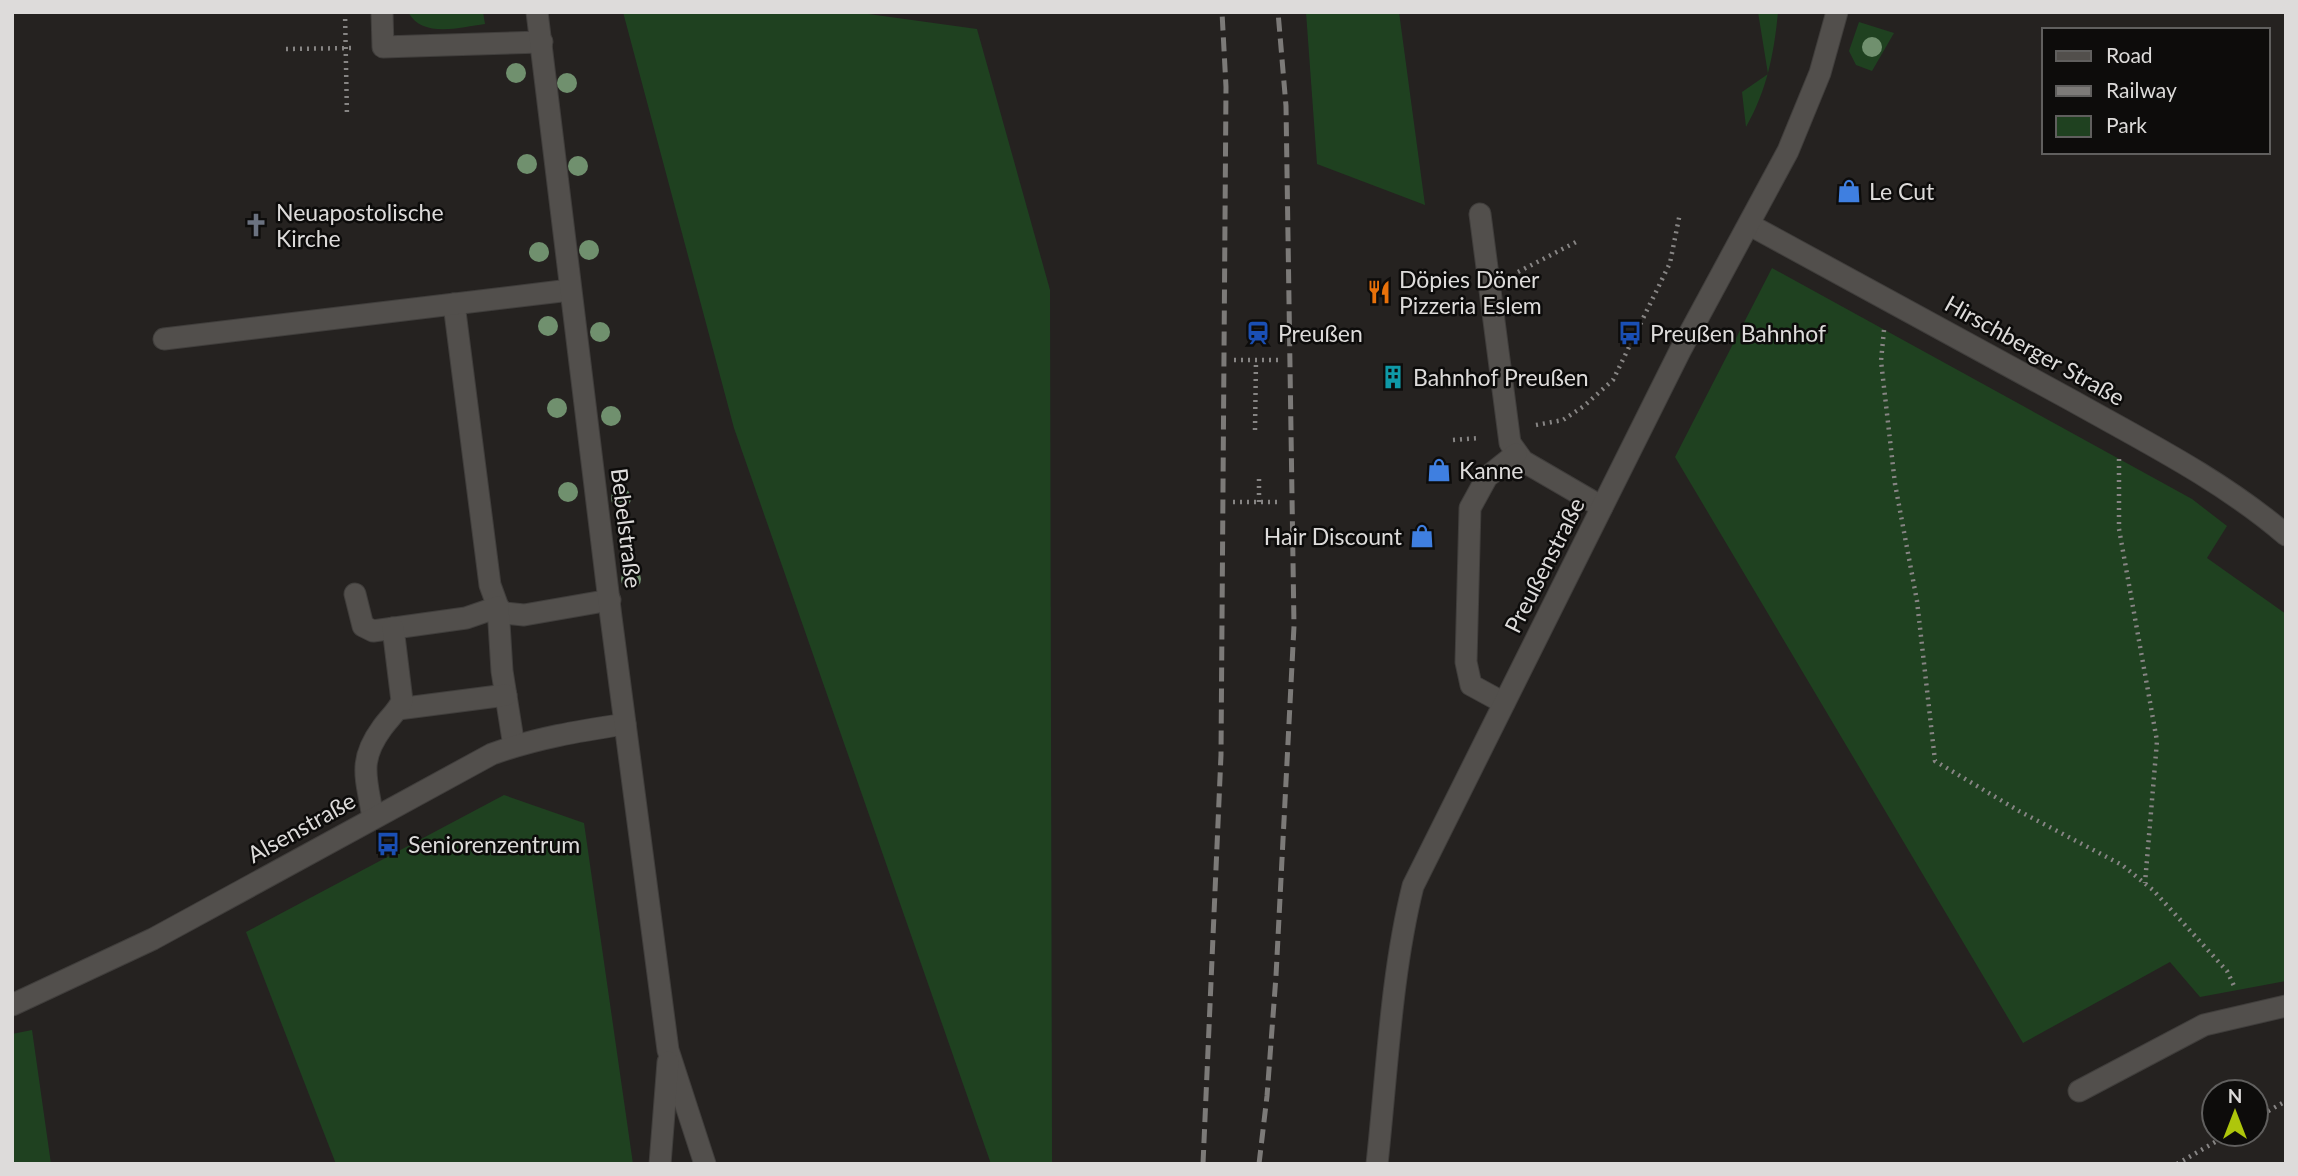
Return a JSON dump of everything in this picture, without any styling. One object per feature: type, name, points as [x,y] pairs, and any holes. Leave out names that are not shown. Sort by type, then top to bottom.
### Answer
[{"type":"street","points":[[382,12],[383,47],[542,42]]},
{"type":"street","name":"Bebelstraße","points":[[537,12],[668,1050],[705,1164]]},
{"type":"street","name":"Preußenstraße","points":[[1377,1164],[1401,946],[1413,886],[1675,362],[1788,151],[1820,72],[1837,12]]},
{"type":"street","points":[[1480,215],[1510,443],[1523,461],[1602,508]]},
{"type":"street","name":"Hirschberger Straße","points":[[1750,225],[1888,298],[2169,454],[2270,522],[2286,536]]},
{"type":"street","points":[[164,339],[570,290]]},
{"type":"street","points":[[454,304],[490,585],[498,607],[502,671],[514,746]]},
{"type":"street","points":[[1504,703],[1471,685],[1466,662],[1469,508],[1487,477],[1516,454]]},
{"type":"street","points":[[355,593],[363,626],[373,631],[466,618],[498,607]]},
{"type":"street","points":[[498,607],[504,613],[524,615],[610,600]]},
{"type":"street","points":[[373,818],[364,764],[370,746],[402,701],[393,628]]},
{"type":"street","points":[[398,709],[506,695]]},
{"type":"street","name":"Alsenstraße","points":[[12,1005],[153,939],[492,754],[555,735],[625,724]]},
{"type":"street","points":[[2079,1091],[2204,1025],[2286,1006]]},
{"type":"street","name":"Bebelstraße","points":[[660,1164],[668,1050]]},
{"type":"path","points":[[345,12],[347,117]]},
{"type":"path","points":[[286,49],[383,47]]},
{"type":"path","points":[[1453,440],[1486,438],[1563,420],[1584,406],[1613,380],[1670,263],[1681,213]]},
{"type":"path","points":[[1534,263],[1578,242]]},
{"type":"path","points":[[1888,298],[1881,361],[1895,484],[1917,601],[1935,761],[2019,811],[2122,865],[2145,883],[2227,971],[2248,1014]]},
{"type":"path","points":[[1234,360],[1281,360]]},
{"type":"path","points":[[1255,430],[1256,360]]},
{"type":"path","points":[[2120,427],[2119,529],[2157,741],[2145,883]]},
{"type":"path","points":[[1259,475],[1259,502]]},
{"type":"path","points":[[1233,502],[1282,502]]},
{"type":"path","points":[[2270,1110],[2286,1101]]},
{"type":"path","points":[[2177,1164],[2204,1148]]},
{"type":"green space","points":[[408,12],[483,12],[485,24],[454,29],[432,28],[423,26]]},
{"type":"green space","points":[[623,12],[854,12],[977,29],[1050,290],[1052,1164],[991,1164],[734,428]]},
{"type":"green space","points":[[1306,12],[1399,12],[1425,205],[1317,164]]},
{"type":"green space","points":[[1758,12],[1778,12],[1768,73]]},
{"type":"green space","points":[[1859,22],[1894,33],[1872,71],[1856,65],[1849,51]]},
{"type":"green space","points":[[1768,74],[1759,99],[1746,127],[1742,92]]},
{"type":"green space","points":[[1772,268],[2192,499],[2227,526],[2207,558],[2286,614],[2286,981],[2200,997],[2170,962],[2023,1043],[1675,457]]},
{"type":"green space","points":[[504,795],[584,823],[633,1164],[336,1164],[246,932]]},
{"type":"green space","points":[[32,1030],[51,1164],[12,1164],[12,1034]]},
{"type":"railway","points":[[1203,1164],[1221,755],[1226,87],[1222,12]]},
{"type":"railway","points":[[1259,1164],[1276,976],[1294,626],[1286,106],[1278,12]]},
{"type":"place","name":"Le Cut","points":[[1849,191]]},
{"type":"place","name":"Neuapostolische Kirche","points":[[256,225]]},
{"type":"place","name":"Döpies Döner Pizzeria Eslem","points":[[1379,292]]},
{"type":"place","name":"Preußen","points":[[1258,333]]},
{"type":"place","name":"Preußen Bahnhof","points":[[1630,333]]},
{"type":"place","name":"Bahnhof Preußen","points":[[1393,377]]},
{"type":"place","name":"Kanne","points":[[1439,470]]},
{"type":"place","name":"Hair Discount","points":[[1422,536]]},
{"type":"place","name":"Seniorenzentrum","points":[[388,844]]}]
